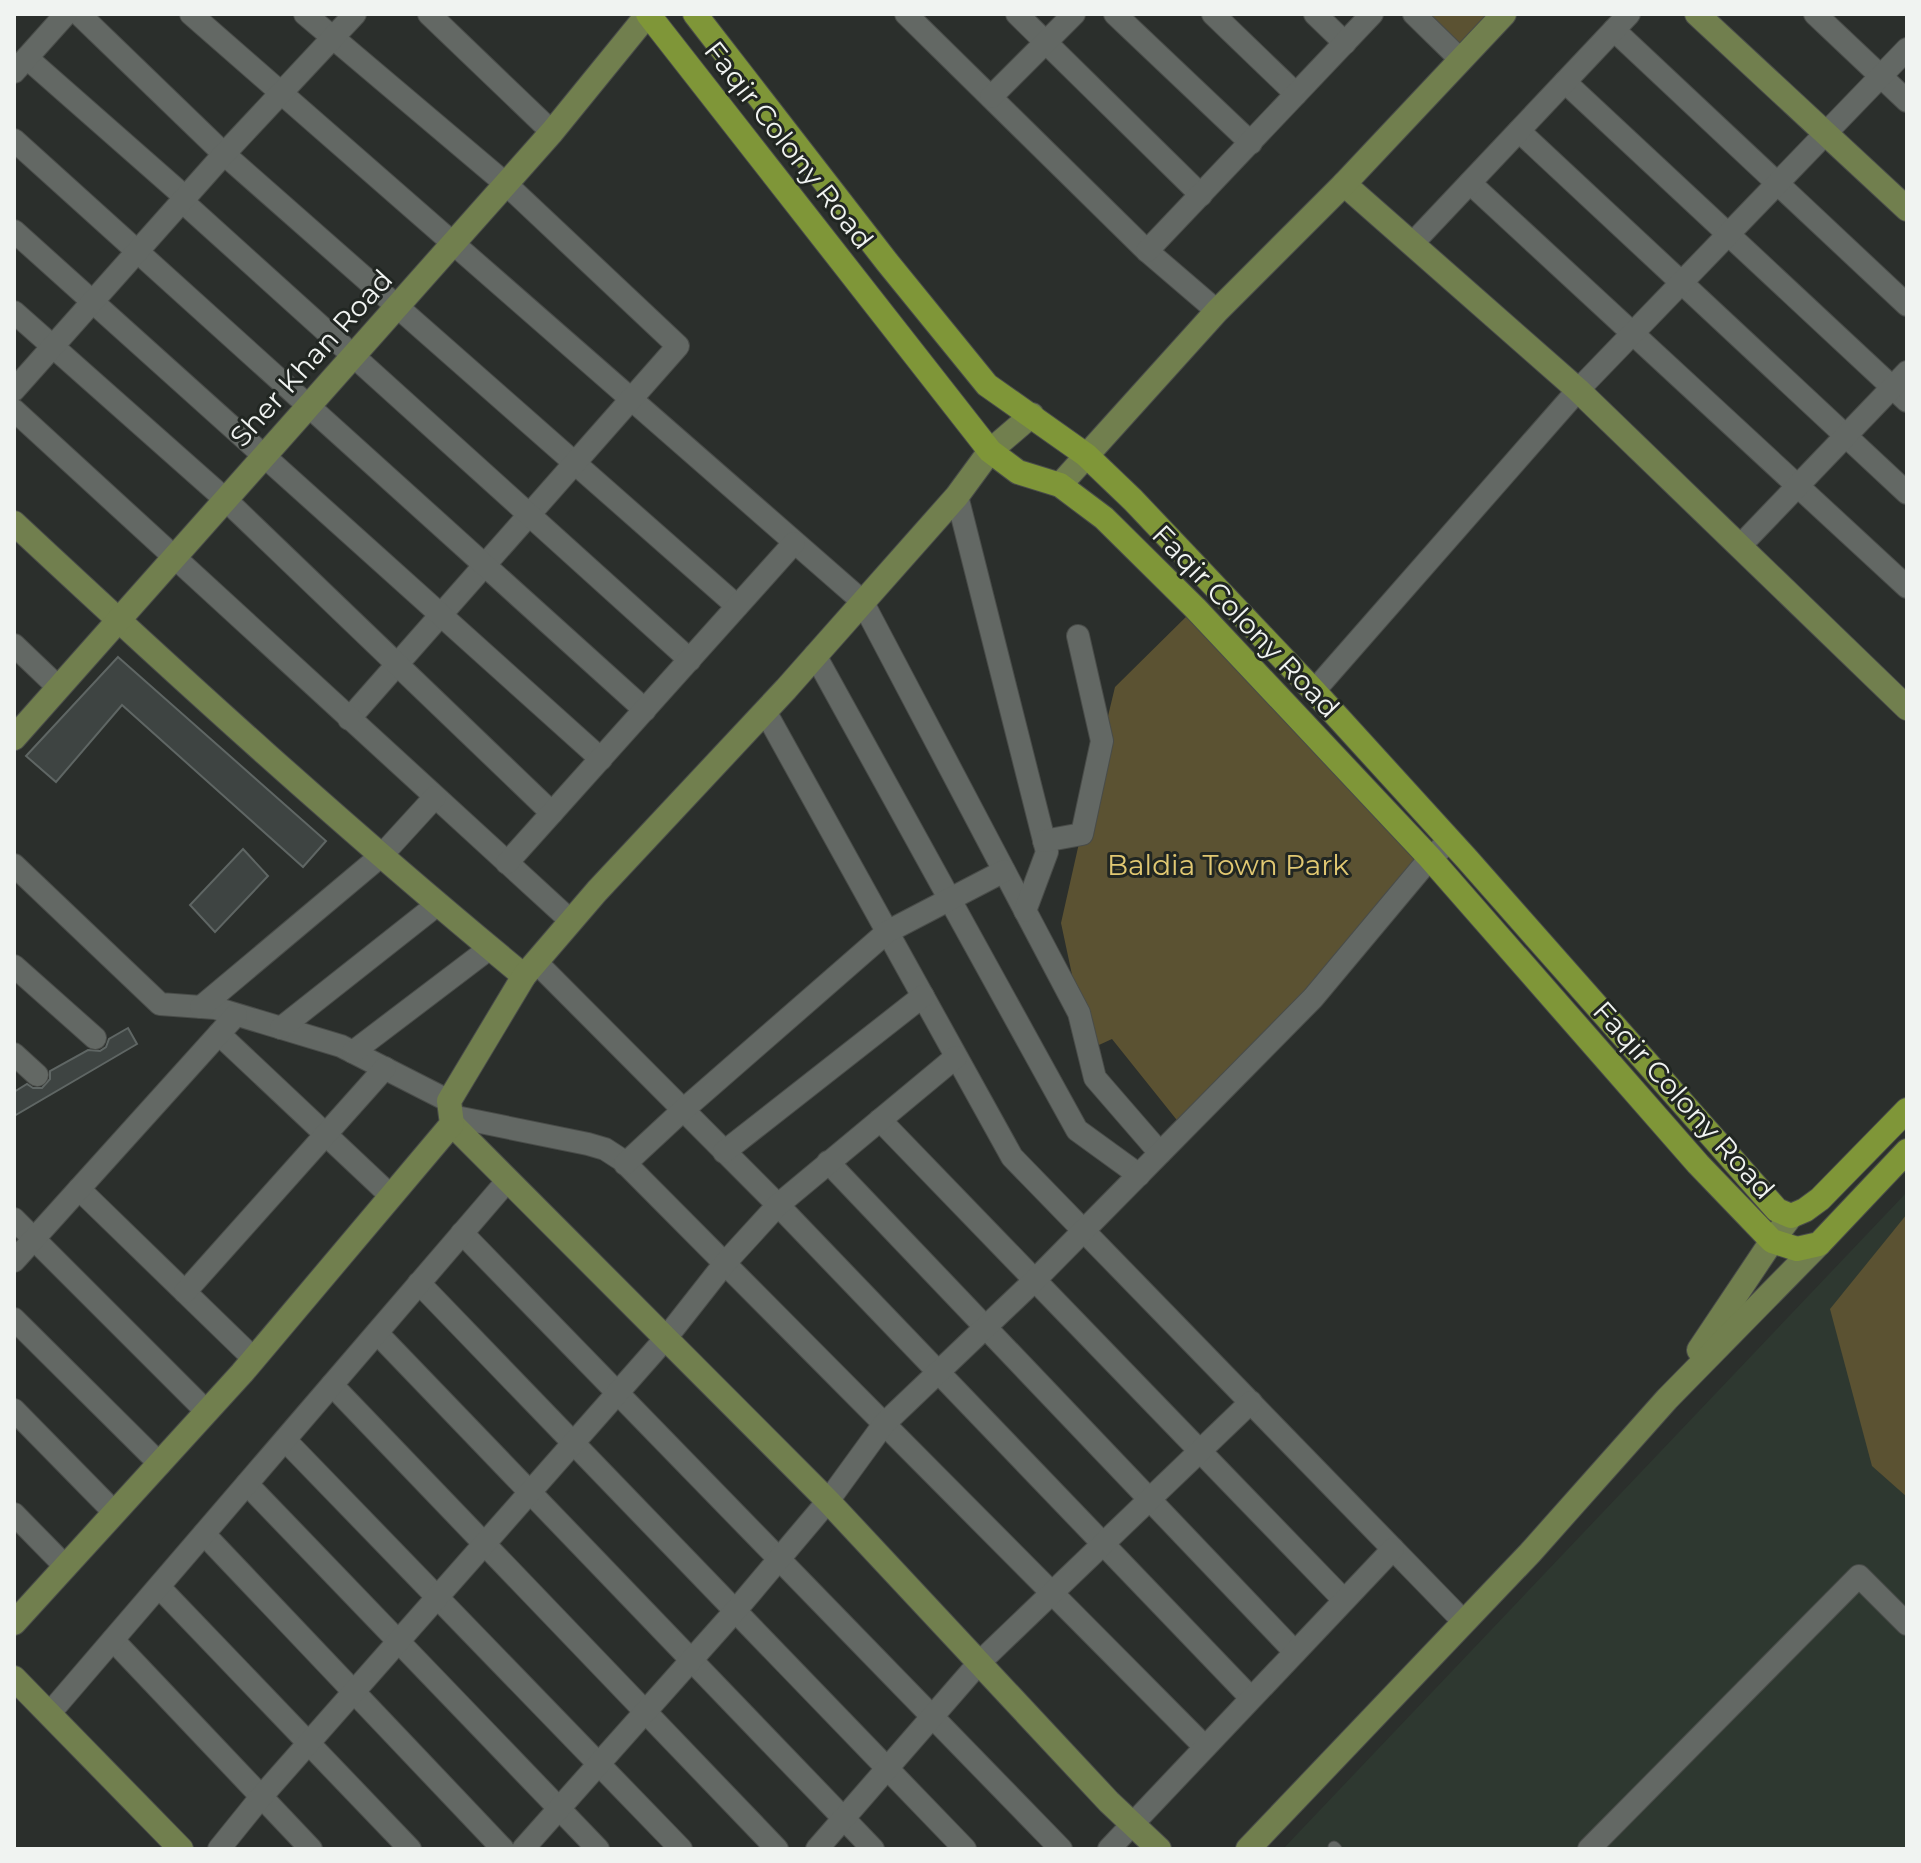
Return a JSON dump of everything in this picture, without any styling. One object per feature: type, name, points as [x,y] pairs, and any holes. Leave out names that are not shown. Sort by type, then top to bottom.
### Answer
[{"type":"main road","name":"Faqir Colony Road","points":[[648,14],[990,451],[1018,472],[1060,485],[1104,518],[1195,608],[1430,858],[1698,1164],[1772,1241],[1797,1249],[1819,1244]]},
{"type":"main road","name":"Faqir Colony Road","points":[[695,14],[887,262],[987,385],[1086,455],[1133,500],[1314,691],[1450,841],[1765,1198],[1777,1210],[1791,1216]]},
{"type":"main road","points":[[1791,1216],[1820,1199],[1907,1110]]},
{"type":"main road","points":[[1819,1244],[1907,1151]]},
{"type":"street","points":[[66,14],[20,65],[183,199],[690,660]]},
{"type":"street","points":[[79,14],[224,154],[737,606]]},
{"type":"street","points":[[191,14],[862,601],[1079,1013],[1095,1078],[1160,1153]]},
{"type":"street","points":[[305,14],[506,184],[678,346],[349,719]]},
{"type":"street","points":[[14,390],[183,199],[355,14]]},
{"type":"street","points":[[429,14],[552,132]]},
{"type":"street","name":"Sher Khan Road","points":[[14,738],[552,132],[648,14]]},
{"type":"street","points":[[906,14],[1147,251],[1217,311]]},
{"type":"street","points":[[1017,14],[1201,195]]},
{"type":"street","points":[[991,97],[1074,14]]},
{"type":"street","points":[[1115,14],[1251,143]]},
{"type":"street","points":[[1213,14],[1296,94]]},
{"type":"street","points":[[1315,14],[1345,43]]},
{"type":"street","points":[[1147,251],[1372,14]]},
{"type":"street","points":[[1414,14],[1461,60]]},
{"type":"street","points":[[1060,485],[1217,311],[1344,184],[1504,14]]},
{"type":"street","points":[[1697,14],[1907,209]]},
{"type":"street","points":[[1815,14],[1907,101]]},
{"type":"street","points":[[1412,244],[1622,22],[1777,183],[1907,305]]},
{"type":"street","points":[[1314,691],[1578,390],[1907,49]]},
{"type":"street","points":[[1565,82],[1728,234],[1902,387],[1846,436],[1740,546]]},
{"type":"street","points":[[1519,131],[1907,493]]},
{"type":"street","points":[[14,140],[645,710]]},
{"type":"street","points":[[1470,183],[1907,587]]},
{"type":"street","points":[[1344,184],[1578,390],[1907,708]]},
{"type":"street","points":[[14,231],[601,759]]},
{"type":"street","points":[[14,312],[226,500],[552,813]]},
{"type":"street","points":[[14,410],[571,921]]},
{"type":"street","points":[[14,1623],[254,1359],[391,1196],[451,1114],[530,969],[957,496],[990,451],[1032,415]]},
{"type":"street","points":[[957,496],[1047,852],[1025,911]]},
{"type":"street","points":[[14,523],[118,620],[438,904],[490,948],[530,969],[682,1111],[939,1371],[1251,1698]]},
{"type":"street","points":[[507,863],[794,543]]},
{"type":"street","points":[[1044,841],[1082,834],[1102,741],[1078,636]]},
{"type":"street","points":[[14,645],[59,688]]},
{"type":"street","points":[[815,655],[1077,1130],[1139,1175]]},
{"type":"street","points":[[765,711],[1012,1157],[1464,1622]]},
{"type":"street","points":[[201,1007],[382,855],[435,797]]},
{"type":"street","points":[[523,1849],[736,1610],[828,1501],[884,1424],[1036,1279],[1313,998],[1430,858],[1450,841]]},
{"type":"street","points":[[14,865],[160,1004],[201,1007],[236,1015],[341,1046],[385,1068],[451,1114],[508,1180],[828,1501],[1109,1802],[1159,1849]]},
{"type":"street","points":[[625,1164],[887,932],[1004,871]]},
{"type":"street","points":[[281,1028],[438,904]]},
{"type":"street","points":[[353,1052],[490,948]]},
{"type":"street","points":[[14,966],[95,1038]]},
{"type":"street","points":[[724,1152],[923,996]]},
{"type":"street","points":[[14,1261],[236,1015]]},
{"type":"street","points":[[219,1034],[391,1196]]},
{"type":"street","points":[[14,1054],[37,1075]]},
{"type":"street","points":[[219,1849],[261,1797],[666,1338],[725,1263],[778,1205],[956,1057]]},
{"type":"street","points":[[185,1292],[385,1068]]},
{"type":"street","points":[[451,1114],[588,1144],[605,1149],[625,1164],[1205,1747]]},
{"type":"street","points":[[880,1120],[1344,1600]]},
{"type":"street","points":[[828,1162],[1295,1652]]},
{"type":"street","points":[[49,1714],[508,1180]]},
{"type":"street","points":[[79,1189],[254,1359]]},
{"type":"street","points":[[1667,1399],[1791,1216]]},
{"type":"street","points":[[14,1219],[207,1412]]},
{"type":"street","points":[[462,1233],[1061,1849]]},
{"type":"street","points":[[1248,1849],[1530,1553],[1667,1399],[1819,1244]]},
{"type":"street","points":[[419,1283],[965,1849]]},
{"type":"street","points":[[14,1319],[160,1464]]},
{"type":"street","points":[[377,1333],[873,1849]]},
{"type":"street","points":[[332,1385],[777,1849]]},
{"type":"street","points":[[817,1849],[979,1663],[1251,1402]]},
{"type":"street","points":[[14,1410],[115,1513]]},
{"type":"street","points":[[285,1440],[681,1849]]},
{"type":"street","points":[[247,1484],[598,1849]]},
{"type":"street","points":[[14,1514],[66,1567]]},
{"type":"street","points":[[204,1534],[503,1849]]},
{"type":"street","points":[[1109,1849],[1393,1549]]},
{"type":"street","points":[[1589,1849],[1859,1576],[1907,1624]]},
{"type":"street","points":[[159,1587],[410,1849]]},
{"type":"street","points":[[113,1640],[311,1849]]},
{"type":"street","points":[[14,1678],[181,1849]]},
{"type":"shaded area","points":[[1907,1192],[1907,1849],[1283,1849]]},
{"type":"green space","points":[[1414,14],[1504,14],[1461,60]]},
{"type":"green space","name":"Baldia Town Park","points":[[1195,608],[1430,858],[1184,1129],[1112,1039],[1088,1050],[1061,923],[1115,687]]},
{"type":"green space","points":[[1907,1214],[1907,1497],[1872,1466],[1830,1309]]},
{"type":"building","points":[[118,657],[326,841],[303,867],[122,705],[56,782],[26,756]]},
{"type":"building","points":[[243,849],[268,876],[215,932],[190,905]]},
{"type":"building","points":[[128,1028],[137,1044],[14,1116],[14,1092],[27,1084],[42,1088],[50,1079],[50,1071],[88,1050],[100,1051],[109,1039]]}]
